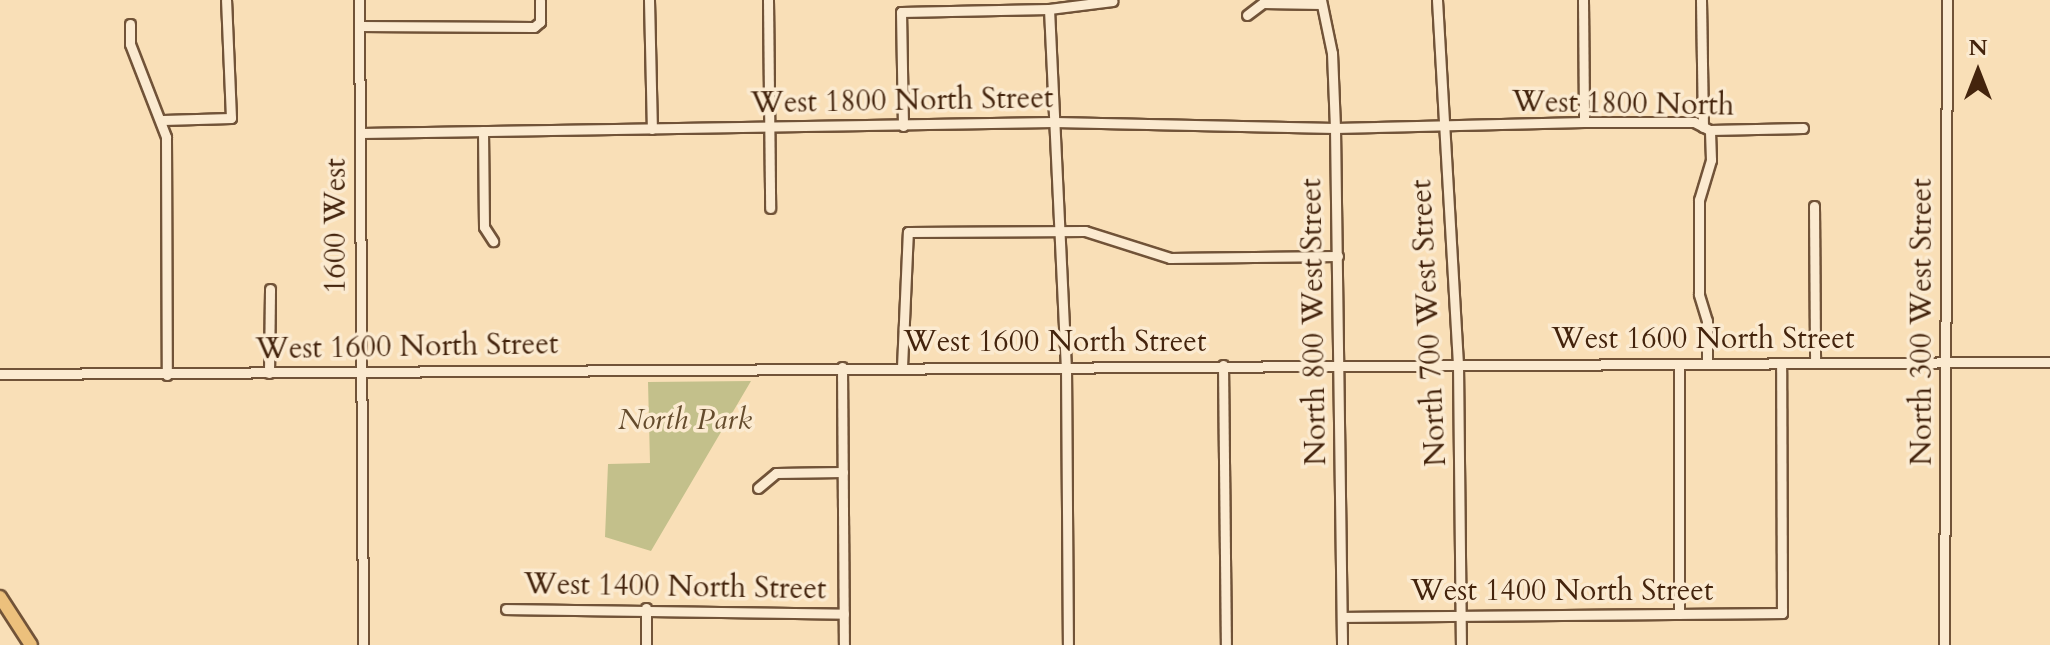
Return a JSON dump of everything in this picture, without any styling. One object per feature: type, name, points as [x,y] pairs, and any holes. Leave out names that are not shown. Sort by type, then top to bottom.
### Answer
[{"type":"main road","points":[[0,597],[31,645]]},
{"type":"street","points":[[163,120],[231,118],[226,0]]},
{"type":"street","name":"1600 West","points":[[359,0],[363,645]]},
{"type":"street","points":[[359,26],[534,27],[540,22],[540,0]]},
{"type":"street","points":[[649,0],[652,129]]},
{"type":"street","points":[[768,0],[770,208]]},
{"type":"street","name":"North 700 West Street","points":[[1437,0],[1458,364],[1461,645]]},
{"type":"street","points":[[1583,0],[1584,122]]},
{"type":"street","points":[[1701,0],[1711,160],[1699,200],[1699,294],[1707,321],[1707,364]]},
{"type":"street","name":"North 300 West Street","points":[[1944,645],[1947,0]]},
{"type":"street","points":[[903,126],[901,12],[1049,9],[1112,1]]},
{"type":"street","points":[[1247,15],[1263,3],[1321,2]]},
{"type":"street","name":"North 800 West Street","points":[[1321,2],[1332,53],[1335,128],[1342,645]]},
{"type":"street","points":[[1049,9],[1066,366],[1068,645]]},
{"type":"street","points":[[130,24],[130,44],[145,91],[163,120],[167,375]]},
{"type":"street","name":"West 1800 North Street","points":[[361,133],[1054,122],[1443,127]]},
{"type":"street","name":"West 1800 North","points":[[1443,127],[1694,122],[1707,129],[1803,128]]},
{"type":"street","points":[[483,131],[484,227],[493,241]]},
{"type":"street","points":[[1814,206],[1815,363]]},
{"type":"street","points":[[902,367],[908,232],[1085,231],[1170,258],[1338,256]]},
{"type":"street","points":[[269,373],[270,289]]},
{"type":"street","name":"West 1600 North Street","points":[[0,374],[2050,362]]},
{"type":"street","points":[[1679,364],[1679,614]]},
{"type":"street","name":"West 1400 North Street","points":[[1342,617],[1782,613],[1781,364]]},
{"type":"street","points":[[1223,365],[1226,645]]},
{"type":"street","points":[[842,367],[844,645]]},
{"type":"street","points":[[758,488],[776,473],[843,472]]},
{"type":"street","points":[[646,608],[646,645]]},
{"type":"street","name":"West 1400 North Street","points":[[506,609],[646,608],[844,614]]},
{"type":"green space","name":"North Park","points":[[751,381],[651,551],[605,537],[608,464],[650,463],[648,382]]}]
